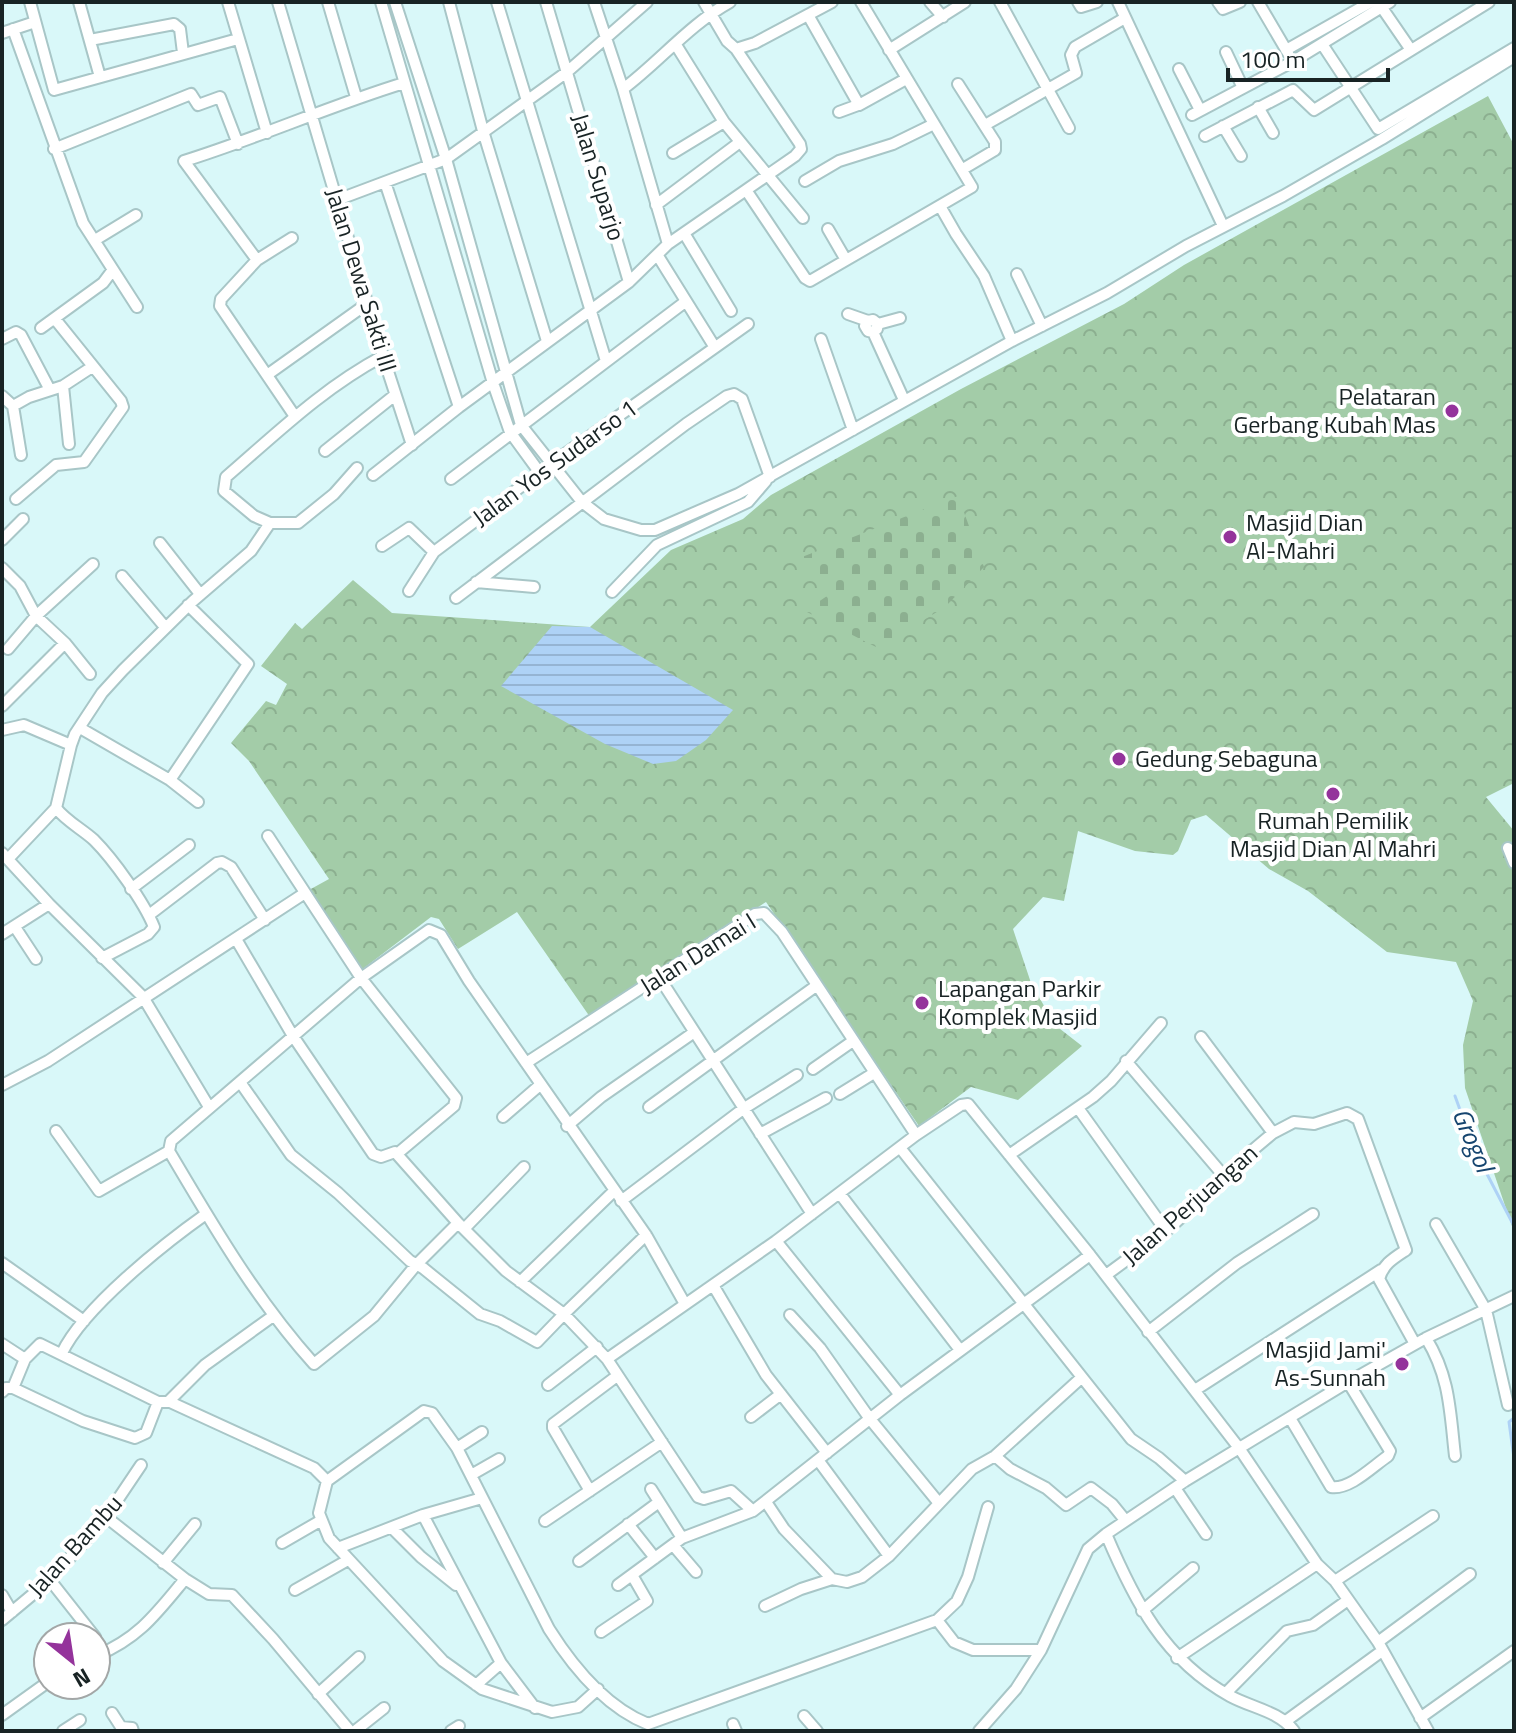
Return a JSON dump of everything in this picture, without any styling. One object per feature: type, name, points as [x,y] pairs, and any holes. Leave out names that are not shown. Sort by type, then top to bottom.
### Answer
[{"type":"street","points":[[30,2],[54,90],[238,39]]},
{"type":"street","points":[[79,2],[100,77]]},
{"type":"street","points":[[228,2],[267,133]]},
{"type":"street","name":"Jalan Dewa Sakti III","points":[[278,2],[412,445]]},
{"type":"street","points":[[328,2],[356,97]]},
{"type":"street","points":[[381,2],[493,383],[510,432],[540,473]]},
{"type":"street","points":[[395,2],[446,159],[521,425],[582,502],[604,519],[641,530],[655,530],[770,477],[904,400],[1283,196],[1514,57]]},
{"type":"street","points":[[449,2],[483,131],[547,341]]},
{"type":"street","points":[[497,2],[606,361]]},
{"type":"street","name":"Jalan Suparjo","points":[[546,2],[629,282]]},
{"type":"street","points":[[594,2],[607,36],[668,244]]},
{"type":"street","points":[[337,200],[446,159],[567,72],[647,2]]},
{"type":"street","points":[[373,475],[459,407],[629,282],[668,244],[801,149],[704,2]]},
{"type":"street","points":[[623,89],[711,12],[730,2]]},
{"type":"street","points":[[736,49],[755,43],[832,2]]},
{"type":"street","points":[[746,190],[810,281],[817,280],[972,187],[861,2]]},
{"type":"street","points":[[930,2],[943,17]]},
{"type":"street","points":[[889,50],[965,2]]},
{"type":"street","points":[[1000,2],[1069,128]]},
{"type":"street","points":[[1078,2],[1081,7],[1097,2]]},
{"type":"street","points":[[1118,2],[1223,226]]},
{"type":"street","points":[[1218,2],[1223,9],[1240,2]]},
{"type":"street","points":[[1258,2],[1292,62]]},
{"type":"street","points":[[1205,136],[1293,90],[1314,110],[1489,2]]},
{"type":"street","points":[[1286,50],[1380,3]]},
{"type":"street","points":[[1380,3],[1411,50]]},
{"type":"street","points":[[1179,69],[1196,112],[1292,62],[1380,3]]},
{"type":"street","points":[[808,15],[858,105]]},
{"type":"street","points":[[985,125],[1076,73],[1071,55],[1075,47],[1125,18]]},
{"type":"street","points":[[35,22],[7,31],[83,223],[137,307]]},
{"type":"street","points":[[90,40],[174,24],[180,29],[183,53]]},
{"type":"street","points":[[1322,44],[1378,129],[1514,48]]},
{"type":"street","points":[[676,45],[724,122],[803,218]]},
{"type":"street","points":[[1226,52],[1243,88]]},
{"type":"street","points":[[839,112],[906,79]]},
{"type":"street","points":[[257,260],[184,161],[238,144],[356,97],[404,83]]},
{"type":"street","points":[[958,84],[995,142],[995,150],[963,169]]},
{"type":"street","points":[[54,149],[191,94],[198,105],[220,97],[238,144]]},
{"type":"street","points":[[1258,107],[1273,133]]},
{"type":"street","points":[[673,153],[724,122]]},
{"type":"street","points":[[805,181],[839,161],[893,144],[934,124]]},
{"type":"street","points":[[1223,126],[1241,156]]},
{"type":"street","points":[[656,205],[740,142]]},
{"type":"street","points":[[385,182],[459,407]]},
{"type":"street","points":[[940,206],[984,276],[1012,341]]},
{"type":"street","points":[[95,240],[136,215]]},
{"type":"street","points":[[828,229],[846,260]]},
{"type":"street","points":[[684,233],[731,311]]},
{"type":"street","points":[[292,238],[257,260],[221,299],[220,306],[294,415]]},
{"type":"street","points":[[658,256],[714,346]]},
{"type":"street","points":[[41,328],[103,283],[112,271]]},
{"type":"street","points":[[1017,274],[1042,326]]},
{"type":"street","points":[[451,479],[685,302]]},
{"type":"street","points":[[267,375],[368,303]]},
{"type":"street","points":[[848,314],[873,326],[904,400]]},
{"type":"street","points":[[873,326],[900,318]]},
{"type":"street","points":[[16,499],[56,465],[88,458],[123,407],[55,319]]},
{"type":"street","name":"Jalan Yos Sudarso 1","points":[[409,591],[434,552],[551,464],[748,324]]},
{"type":"street","points":[[2,339],[16,332],[21,335],[50,390]]},
{"type":"street","points":[[821,339],[853,430]]},
{"type":"street","points":[[357,468],[334,494],[301,521],[270,523],[254,516],[224,491],[223,485],[226,477],[294,415],[342,379],[383,356]]},
{"type":"street","points":[[13,406],[63,386],[92,367]]},
{"type":"street","points":[[63,386],[69,444]]},
{"type":"street","points":[[456,598],[727,396],[734,394],[742,399],[770,477]]},
{"type":"street","points":[[325,451],[395,395]]},
{"type":"street","points":[[2,396],[13,406],[21,455]]},
{"type":"street","points":[[612,592],[657,545],[748,502],[770,477]]},
{"type":"street","points":[[2,540],[23,519]]},
{"type":"street","points":[[209,1107],[143,997],[5,856],[56,808],[71,745],[102,693],[165,627],[251,551],[270,523]]},
{"type":"street","points":[[382,546],[409,528],[434,552]]},
{"type":"street","points":[[160,543],[193,601],[248,664],[170,780]]},
{"type":"street","points":[[8,649],[36,616],[93,564]]},
{"type":"street","points":[[2,568],[20,586],[36,616],[65,643],[90,674]]},
{"type":"street","points":[[122,576],[165,627]]},
{"type":"street","points":[[476,582],[534,587]]},
{"type":"street","points":[[2,706],[65,643]]},
{"type":"street","points":[[3,726],[24,725],[71,745]]},
{"type":"street","points":[[80,728],[170,780],[198,802]]},
{"type":"street","points":[[56,808],[101,847],[149,915],[154,927],[102,958]]},
{"type":"street","points":[[268,836],[361,978],[456,1098],[454,1106],[397,1154]]},
{"type":"street","points":[[131,889],[189,845]]},
{"type":"street","points":[[1508,848],[1514,863]]},
{"type":"street","points":[[149,915],[222,862],[231,867],[265,920]]},
{"type":"street","points":[[2,1085],[48,1061],[305,893]]},
{"type":"street","points":[[36,959],[7,928],[49,904]]},
{"type":"street","name":"Jalan Damai I","points":[[526,1063],[755,914],[764,913],[782,932],[916,1135]]},
{"type":"street","points":[[524,1167],[416,1265],[374,1316],[314,1364],[273,1316],[169,1151],[177,1133],[361,978],[414,939],[429,930],[435,931],[441,935],[567,1126],[646,1235],[685,1304]]},
{"type":"street","points":[[236,939],[293,1036],[373,1154],[381,1157],[391,1152],[397,1154],[461,1226],[520,1282],[564,1314],[597,1347],[698,1497],[704,1499],[731,1491],[753,1511]]},
{"type":"street","points":[[659,977],[812,1214]]},
{"type":"street","points":[[649,1107],[816,986]]},
{"type":"street","points":[[1009,1155],[1078,1108],[1111,1081],[1161,1023]]},
{"type":"street","points":[[567,1126],[601,1097],[693,1033]]},
{"type":"street","points":[[1195,1390],[1381,1270],[1406,1250],[1358,1119],[1347,1113],[1314,1124],[1294,1122],[1273,1133],[1201,1037]]},
{"type":"street","points":[[813,1069],[853,1041]]},
{"type":"street","points":[[1126,1061],[1223,1175]]},
{"type":"street","points":[[840,1094],[874,1073]]},
{"type":"street","points":[[621,1201],[743,1109],[797,1075]]},
{"type":"street","points":[[240,1082],[291,1155],[338,1193],[416,1265],[480,1314],[513,1328],[531,1341],[544,1338],[564,1314],[646,1235]]},
{"type":"street","points":[[503,1117],[540,1085]]},
{"type":"street","points":[[760,1134],[826,1098]]},
{"type":"street","points":[[607,1359],[776,1241],[916,1135],[961,1105],[968,1104],[1106,1275],[1239,1448],[1317,1564],[1335,1581],[1380,1646],[1424,1724]]},
{"type":"street","points":[[1078,1108],[1166,1231]]},
{"type":"street","points":[[56,1131],[99,1191],[169,1151]]},
{"type":"street","name":"Jalan Perjuangan","points":[[1106,1275],[1166,1231],[1223,1175],[1273,1133]]},
{"type":"street","points":[[901,1149],[1131,1439],[1185,1481]]},
{"type":"street","points":[[520,1282],[614,1191]]},
{"type":"street","points":[[840,1194],[960,1350]]},
{"type":"street","points":[[62,1353],[84,1321],[165,1243],[206,1214]]},
{"type":"street","points":[[1148,1332],[1228,1269],[1313,1214]]},
{"type":"street","points":[[1436,1224],[1486,1310],[1508,1405]]},
{"type":"street","points":[[776,1241],[900,1395]]},
{"type":"street","points":[[618,1585],[677,1542],[753,1511],[766,1502],[900,1395],[1090,1255]]},
{"type":"street","points":[[2,1263],[84,1321]]},
{"type":"street","points":[[1381,1270],[1379,1279],[1415,1344]]},
{"type":"street","points":[[713,1285],[766,1375],[889,1556]]},
{"type":"street","points":[[979,1731],[1016,1689],[1041,1650],[1088,1549],[1106,1534],[1185,1481],[1348,1382],[1426,1338],[1514,1296]]},
{"type":"street","points":[[790,1315],[820,1348],[870,1419],[938,1502]]},
{"type":"street","points":[[2,1392],[13,1388],[83,1421],[135,1438],[146,1433],[163,1402],[205,1365],[273,1316]]},
{"type":"street","points":[[1426,1338],[1438,1359],[1448,1388],[1455,1456]]},
{"type":"street","points":[[2,1344],[25,1359]]},
{"type":"street","points":[[13,1388],[25,1359],[39,1344],[314,1468],[327,1481]]},
{"type":"street","points":[[548,1385],[597,1347]]},
{"type":"street","points":[[590,1491],[553,1424],[617,1376]]},
{"type":"street","points":[[765,1606],[832,1579],[847,1582],[862,1577],[889,1556],[972,1469],[995,1456],[1081,1378]]},
{"type":"street","points":[[1290,1418],[1331,1487],[1347,1485],[1388,1456],[1390,1451],[1348,1382]]},
{"type":"street","points":[[751,1417],[781,1394]]},
{"type":"street","points":[[598,1689],[578,1707],[552,1712],[504,1698],[476,1685],[443,1661],[348,1560],[320,1521],[327,1481],[424,1411],[432,1413],[457,1448],[566,1657],[598,1689],[611,1702],[648,1724],[937,1620],[957,1601],[968,1577],[988,1507]]},
{"type":"street","points":[[457,1448],[482,1432]]},
{"type":"street","points":[[545,1521],[662,1442]]},
{"type":"street","points":[[995,1456],[1010,1469],[1046,1488],[1066,1505],[1091,1488],[1112,1504],[1125,1520]]},
{"type":"street","points":[[471,1475],[499,1459]]},
{"type":"street","name":"Jalan Bambu","points":[[2,1620],[50,1580],[106,1517],[141,1465]]},
{"type":"street","points":[[1175,1488],[1206,1534]]},
{"type":"street","points":[[651,1489],[677,1542],[696,1572]]},
{"type":"street","points":[[338,1548],[423,1515],[482,1498]]},
{"type":"street","points":[[579,1561],[659,1502]]},
{"type":"street","points":[[766,1502],[784,1529],[832,1579]]},
{"type":"street","points":[[423,1515],[501,1663],[535,1708]]},
{"type":"street","points":[[1335,1581],[1433,1516]]},
{"type":"street","points":[[106,1517],[163,1563],[209,1594],[232,1595],[352,1731],[384,1708]]},
{"type":"street","points":[[282,1543],[320,1521]]},
{"type":"street","points":[[163,1563],[195,1524]]},
{"type":"street","points":[[628,1524],[655,1558]]},
{"type":"street","points":[[392,1528],[421,1557],[461,1589]]},
{"type":"street","points":[[1106,1534],[1142,1611],[1177,1658],[1226,1693],[1286,1721],[1294,1731]]},
{"type":"street","points":[[295,1590],[348,1560]]},
{"type":"street","points":[[1177,1658],[1317,1564]]},
{"type":"street","points":[[1142,1611],[1193,1568]]},
{"type":"street","points":[[1286,1721],[1470,1574]]},
{"type":"street","points":[[601,1632],[647,1601],[632,1575]]},
{"type":"street","points":[[112,1647],[148,1625],[185,1579]]},
{"type":"street","points":[[50,1580],[83,1621]]},
{"type":"street","points":[[2,1595],[12,1612]]},
{"type":"street","points":[[1226,1693],[1287,1631],[1313,1625],[1348,1600]]},
{"type":"street","points":[[937,1620],[954,1642],[973,1650],[1041,1650]]},
{"type":"street","points":[[1411,1731],[1424,1724],[1514,1651]]},
{"type":"street","points":[[318,1694],[359,1657]]},
{"type":"street","points":[[476,1685],[501,1663]]},
{"type":"street","points":[[2,1715],[32,1693]]},
{"type":"street","points":[[112,1713],[121,1727],[132,1728],[133,1731]]},
{"type":"street","points":[[804,1716],[817,1731]]},
{"type":"street","points":[[63,1731],[80,1720]]},
{"type":"green space","points":[[1488,96],[1514,145],[1514,783],[1486,797],[1514,831],[1514,1232],[1465,1088],[1463,1045],[1473,1001],[1456,962],[1387,952],[1308,891],[1269,869],[1206,815],[1191,820],[1178,851],[1173,855],[1135,851],[1078,831],[1064,901],[1043,897],[1013,929],[1031,983],[1055,1025],[1082,1046],[1018,1100],[971,1087],[919,1126],[766,902],[590,1017],[517,912],[458,949],[439,919],[431,917],[360,971],[309,890],[329,879],[249,761],[231,743],[266,701],[276,705],[287,684],[261,666],[295,623],[302,629],[353,580],[392,613],[590,627],[671,550],[743,519],[771,495],[961,389],[1124,304],[1184,265]]},
{"type":"green space","points":[[958,496],[984,567],[945,607],[878,648],[805,611],[827,596],[802,557]]},
{"type":"water","points":[[552,626],[590,627],[733,710],[706,740],[676,761],[653,764],[605,744],[501,686]]},
{"type":"waterway","name":"Grogol","points":[[1455,1096],[1475,1151],[1514,1226]]},
{"type":"waterway","name":"Grogol","points":[[1514,1418],[1509,1422],[1514,1458]]},
{"type":"place","name":"Pelataran Gerbang Kubah Mas","points":[[1452,411]]},
{"type":"place","name":"Masjid Dian Al-Mahri","points":[[1230,537]]},
{"type":"place","name":"Gedung Sebaguna","points":[[1119,759]]},
{"type":"place","name":"Rumah Pemilik Masjid Dian Al Mahri","points":[[1333,794]]},
{"type":"place","name":"Lapangan Parkir Komplek Masjid","points":[[922,1003]]},
{"type":"place","name":"Masjid Jami' As-Sunnah","points":[[1402,1364]]}]
